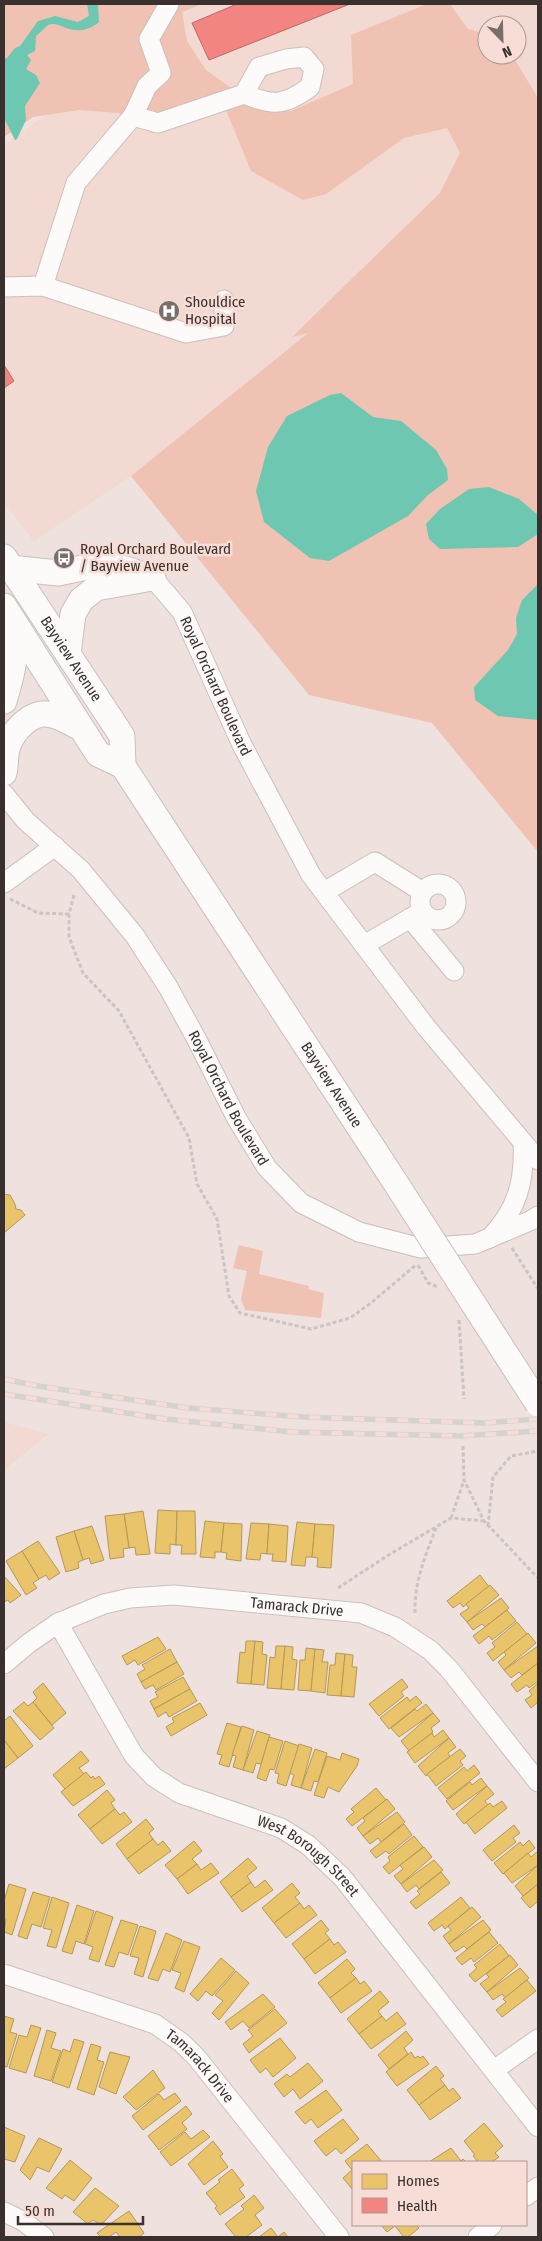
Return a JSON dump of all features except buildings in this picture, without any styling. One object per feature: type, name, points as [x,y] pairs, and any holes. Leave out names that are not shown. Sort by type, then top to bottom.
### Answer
[{"type":"main road","points":[[7,563],[58,573],[92,566],[116,566],[153,578]]},
{"type":"main road","name":"Bayview Avenue","points":[[7,563],[122,736],[123,766]]},
{"type":"main road","points":[[68,654],[73,614],[81,600],[96,588],[153,578]]},
{"type":"main road","name":"Bayview Avenue","points":[[4,606],[98,754],[123,766],[538,1404]]},
{"type":"main road","points":[[4,612],[14,644],[14,662],[4,700]]},
{"type":"main road","points":[[4,773],[7,750],[12,737],[20,726],[28,720],[50,714],[81,728]]},
{"type":"street","points":[[43,286],[76,183],[132,116],[147,86],[161,72],[149,39],[170,4]]},
{"type":"street","points":[[132,116],[158,123],[244,94]]},
{"type":"street","points":[[4,287],[43,286],[186,333],[224,326],[224,300]]},
{"type":"street","name":"Royal Orchard Boulevard","points":[[153,578],[182,612],[246,753],[302,859],[324,892],[426,1027],[530,1145],[538,1160]]},
{"type":"street","name":"Royal Orchard Boulevard","points":[[4,794],[26,821],[81,870],[135,936],[168,987],[237,1119],[262,1160],[267,1168],[301,1203],[358,1232],[421,1248],[475,1244],[488,1240],[538,1216]]},
{"type":"street","points":[[6,890],[55,846]]},
{"type":"street","points":[[324,892],[375,862],[423,892]]},
{"type":"street","points":[[364,945],[416,914],[423,892],[432,885],[444,885],[453,893],[456,905],[450,916],[444,919],[432,920],[416,914]]},
{"type":"street","points":[[416,914],[454,972]]},
{"type":"street","points":[[488,1240],[501,1226],[518,1198],[523,1166],[530,1145]]},
{"type":"street","name":"Tamarack Drive","points":[[4,1664],[29,1643],[58,1623],[104,1604],[152,1595],[194,1597],[361,1613],[395,1626],[430,1650],[449,1669],[538,1782]]},
{"type":"street","name":"West Borough Street","points":[[58,1623],[125,1744],[144,1768],[179,1793],[281,1828],[321,1855],[342,1877],[538,2127]]},
{"type":"street","name":"Tamarack Drive","points":[[4,1974],[145,2020],[174,2036],[197,2058],[339,2237]]},
{"type":"street","points":[[494,2070],[538,2039]]},
{"type":"street","points":[[527,2195],[538,2187]]},
{"type":"street","points":[[4,2212],[23,2221],[44,2237]]},
{"type":"street","points":[[478,2237],[491,2226]]},
{"type":"path","points":[[6,890],[38,913],[69,914]]},
{"type":"path","points":[[74,895],[69,914],[69,937],[83,973],[119,1011],[189,1138],[197,1184],[216,1219],[229,1296],[240,1313],[311,1329],[350,1318],[417,1264]]},
{"type":"path","points":[[512,1248],[538,1289]]},
{"type":"path","points":[[459,1314],[464,1399]]},
{"type":"path","points":[[451,1518],[464,1480],[463,1446]]},
{"type":"path","points":[[488,1526],[494,1477],[511,1456],[538,1451]]},
{"type":"path","points":[[464,1480],[484,1521],[538,1578]]},
{"type":"path","points":[[338,1588],[451,1518],[484,1521]]},
{"type":"path","points":[[415,1614],[414,1596],[418,1576],[436,1527]]},
{"type":"shaded area","points":[[5,4],[202,4],[182,12],[187,41],[206,70],[262,110],[291,111],[353,84],[351,35],[427,4],[450,4],[468,29],[477,31],[477,65],[518,65],[538,98],[538,852],[432,723],[309,695],[131,476],[308,333],[292,337],[440,193],[460,153],[447,128],[404,138],[326,194],[303,200],[251,171],[226,110],[152,133],[119,113],[79,110],[33,117],[4,137]]},
{"type":"shaded area","points":[[87,4],[98,4],[99,22],[90,28],[75,30],[53,24],[48,25],[36,36],[35,51],[27,55],[31,60],[26,69],[36,75],[40,83],[25,106],[26,120],[15,140],[4,118],[4,58],[7,58],[15,48],[20,46],[38,21],[55,16],[78,22],[89,16]]},
{"type":"shaded area","name":"Shouldice Hospital","points":[[145,4],[538,4],[538,147],[131,476],[34,541],[4,504],[4,145],[101,75]]},
{"type":"shaded area","points":[[341,393],[373,417],[401,421],[436,450],[447,469],[448,480],[428,495],[408,516],[329,561],[310,558],[264,522],[256,491],[268,447],[287,416],[330,395]]},
{"type":"shaded area","points":[[489,487],[519,499],[538,515],[538,534],[518,547],[440,549],[429,539],[426,524],[440,509],[469,489]]},
{"type":"shaded area","points":[[538,584],[538,720],[498,716],[475,700],[474,687],[508,650],[517,634],[516,618],[522,600]]},
{"type":"shaded area","points":[[239,1245],[263,1251],[259,1274],[309,1286],[308,1289],[324,1293],[321,1318],[245,1310],[241,1299],[247,1271],[233,1268]]},
{"type":"shaded area","points":[[4,1422],[48,1434],[4,1470]]},
{"type":"railway","points":[[4,1379],[38,1386],[188,1408],[303,1417],[484,1423],[538,1419]]},
{"type":"railway","points":[[4,1394],[165,1419],[293,1432],[461,1436],[538,1431]]},
{"type":"place","name":"Shouldice Hospital","points":[[169,311]]},
{"type":"place","name":"Royal Orchard Boulevard / Bayview Avenue","points":[[64,558]]}]
